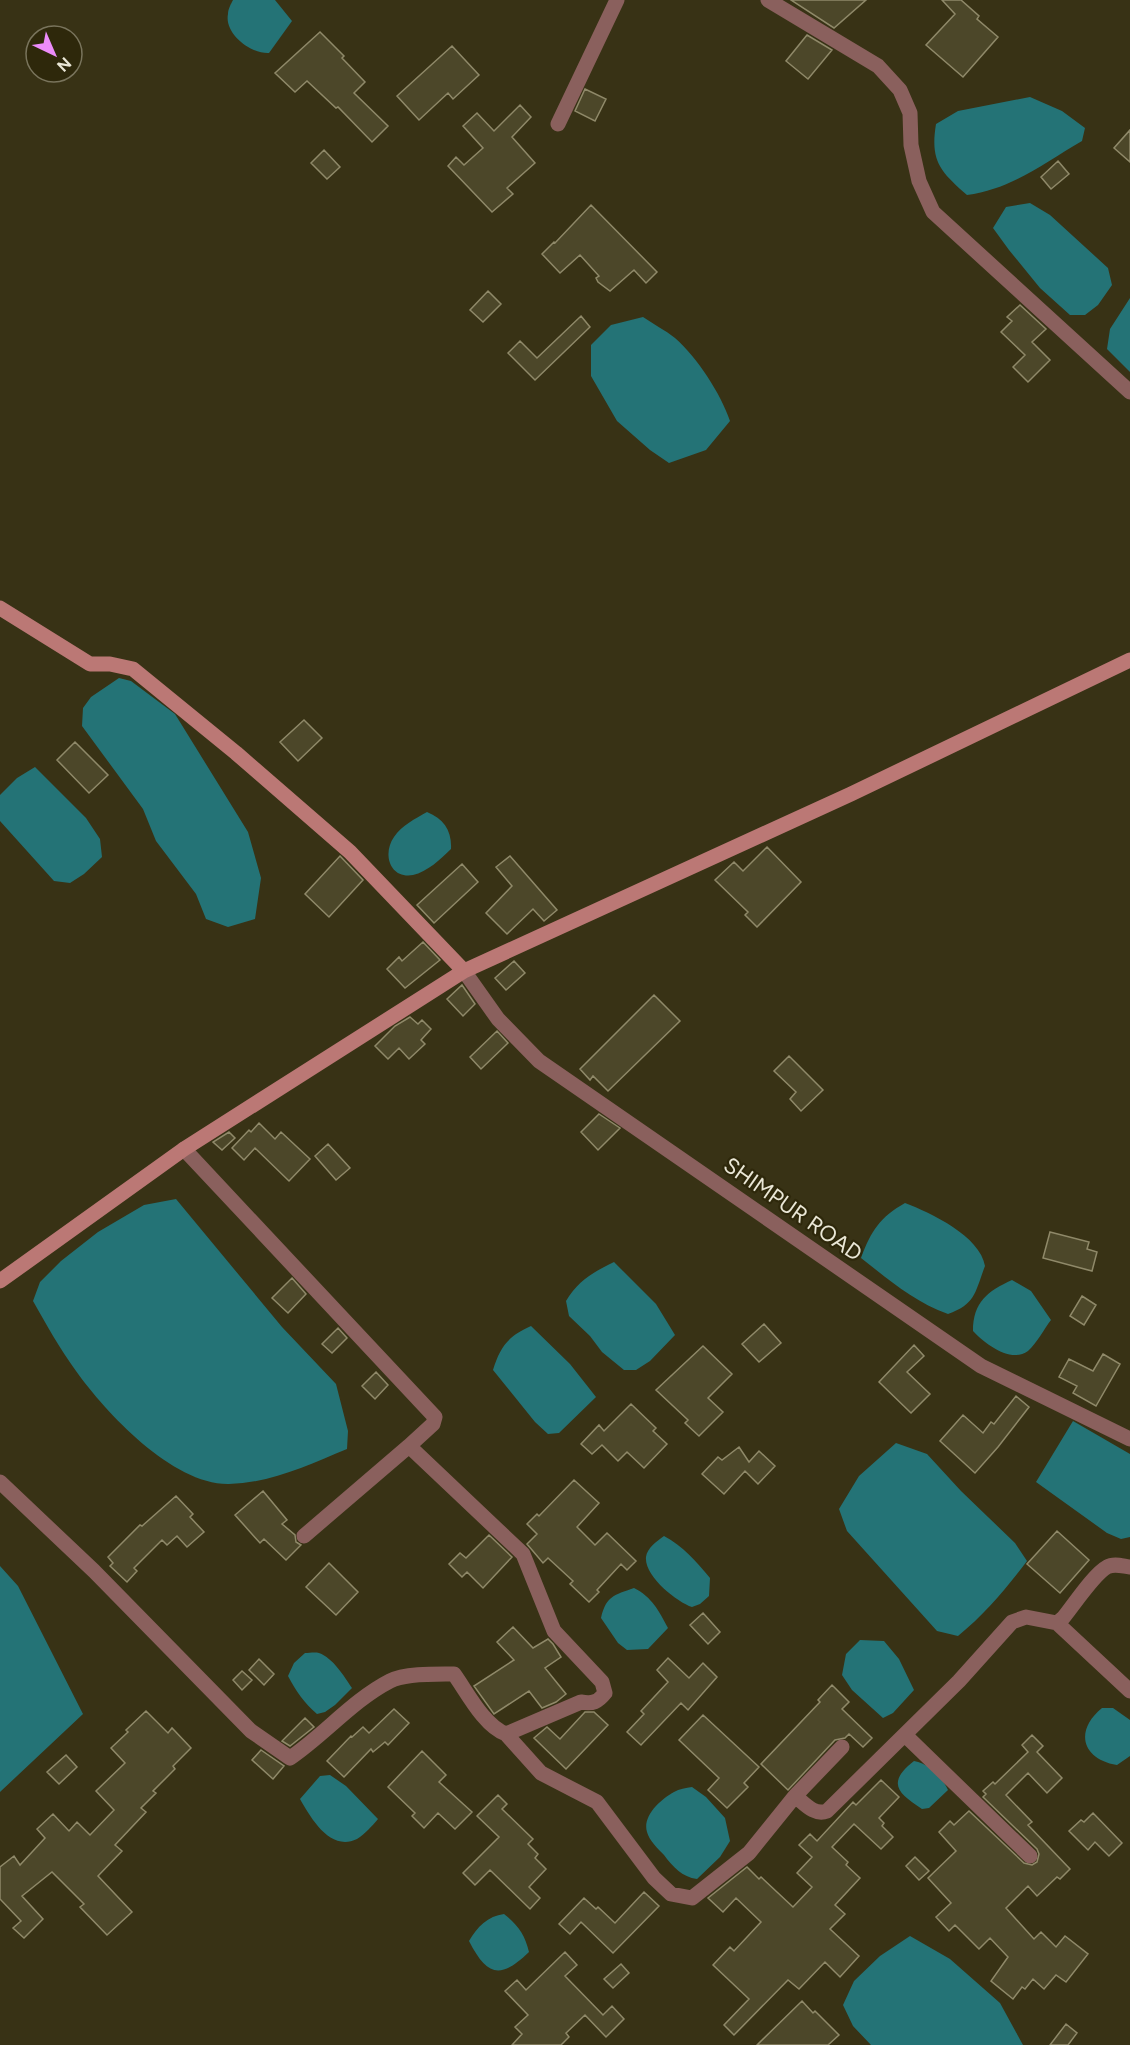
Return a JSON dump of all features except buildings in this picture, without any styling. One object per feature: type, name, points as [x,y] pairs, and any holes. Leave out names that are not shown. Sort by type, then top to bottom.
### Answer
[{"type":"street","points":[[558,124],[617,0]]},
{"type":"street","points":[[768,0],[878,66],[900,90],[910,113],[911,145],[919,181],[933,212],[1130,392]]},
{"type":"street","points":[[0,608],[90,664],[110,664],[133,669],[236,753],[350,852],[464,971]]},
{"type":"street","points":[[0,1281],[184,1149],[464,971],[851,794],[1130,660]]},
{"type":"street","name":"SHIMPUR ROAD","points":[[464,971],[498,1020],[539,1061],[981,1366],[1130,1439]]},
{"type":"street","points":[[184,1149],[435,1417],[433,1424],[409,1446],[304,1536]]},
{"type":"street","points":[[409,1446],[523,1554],[554,1630],[602,1682],[605,1693],[593,1704],[581,1702],[506,1734]]},
{"type":"street","points":[[0,1482],[94,1571],[251,1731],[290,1758],[355,1705],[391,1680],[435,1674],[454,1674],[496,1731],[506,1734],[541,1773],[597,1802],[654,1878],[671,1894],[692,1898],[749,1853],[795,1796],[842,1747]]},
{"type":"street","points":[[1057,1623],[1064,1618],[1098,1574],[1107,1566],[1130,1567]]},
{"type":"street","points":[[795,1796],[814,1811],[821,1813],[827,1811],[959,1681],[1012,1622],[1026,1617],[1057,1623],[1130,1690]]},
{"type":"street","points":[[906,1735],[1030,1856]]},
{"type":"water","points":[[233,0],[275,0],[292,21],[269,53],[254,50],[234,35],[228,21],[228,10]]},
{"type":"water","points":[[1030,97],[1062,111],[1085,128],[1082,141],[1013,181],[967,195],[950,179],[939,164],[935,147],[936,124],[958,111]]},
{"type":"water","points":[[1030,203],[1050,215],[1108,268],[1112,285],[1098,305],[1085,315],[1070,315],[1040,288],[993,228],[1006,207]]},
{"type":"water","points":[[1130,298],[1130,372],[1107,349],[1110,329]]},
{"type":"water","points":[[643,317],[675,338],[692,355],[714,388],[730,421],[706,450],[669,463],[650,450],[617,421],[591,376],[591,345],[611,325]]},
{"type":"water","points":[[119,678],[131,681],[175,714],[248,832],[261,878],[255,919],[228,927],[206,919],[196,894],[156,841],[143,809],[82,726],[83,708],[91,697]]},
{"type":"water","points":[[35,767],[86,818],[100,839],[102,857],[84,874],[70,883],[54,881],[0,821],[0,795],[17,778]]},
{"type":"water","points":[[427,812],[446,826],[451,849],[423,871],[413,875],[399,873],[390,864],[390,844],[401,829]]},
{"type":"water","points":[[176,1199],[282,1327],[336,1384],[348,1431],[347,1449],[275,1477],[229,1484],[208,1481],[186,1473],[143,1444],[105,1407],[70,1363],[33,1301],[40,1282],[61,1261],[98,1232],[144,1205]]},
{"type":"water","points":[[905,1203],[953,1227],[974,1245],[981,1255],[985,1266],[973,1296],[964,1306],[948,1314],[902,1289],[861,1258],[877,1226]]},
{"type":"water","points":[[614,1262],[656,1304],[675,1335],[650,1361],[636,1370],[624,1370],[602,1352],[590,1336],[569,1316],[566,1301],[576,1288],[593,1273]]},
{"type":"water","points":[[1012,1280],[1031,1291],[1051,1320],[1028,1351],[1014,1355],[1006,1354],[991,1346],[973,1331],[979,1305],[989,1293]]},
{"type":"water","points":[[531,1326],[570,1364],[596,1397],[559,1433],[548,1434],[535,1422],[493,1370],[506,1343],[516,1334]]},
{"type":"water","points":[[1073,1421],[1130,1454],[1130,1537],[1121,1539],[1107,1533],[1036,1482]]},
{"type":"water","points":[[896,1443],[927,1454],[961,1491],[1015,1543],[1027,1561],[995,1601],[958,1636],[937,1631],[847,1531],[839,1509],[859,1476]]},
{"type":"water","points":[[664,1536],[683,1549],[710,1578],[709,1596],[700,1604],[692,1607],[678,1600],[650,1572],[646,1557],[648,1551]]},
{"type":"water","points":[[0,1566],[18,1586],[83,1714],[0,1792]]},
{"type":"water","points":[[634,1588],[650,1600],[668,1628],[648,1649],[627,1650],[618,1643],[601,1618],[605,1605],[612,1597]]},
{"type":"water","points":[[860,1640],[884,1641],[899,1659],[914,1690],[893,1713],[883,1718],[852,1690],[842,1675],[846,1654]]},
{"type":"water","points":[[305,1653],[324,1655],[338,1668],[352,1688],[325,1712],[317,1714],[312,1710],[288,1676],[294,1663]]},
{"type":"water","points":[[1102,1708],[1113,1708],[1130,1720],[1130,1756],[1117,1765],[1096,1757],[1086,1743],[1085,1735],[1088,1726]]},
{"type":"water","points":[[914,1761],[934,1771],[948,1790],[929,1808],[922,1809],[907,1798],[898,1787],[900,1776]]},
{"type":"water","points":[[330,1775],[346,1786],[378,1819],[357,1839],[347,1842],[330,1837],[322,1831],[300,1799],[320,1776]]},
{"type":"water","points":[[692,1787],[706,1797],[725,1818],[730,1841],[720,1857],[697,1879],[682,1874],[674,1867],[652,1841],[646,1826],[650,1814],[664,1799],[676,1791]]},
{"type":"water","points":[[504,1914],[520,1931],[529,1952],[510,1967],[495,1970],[482,1961],[469,1941],[484,1923]]},
{"type":"water","points":[[910,1936],[950,1959],[1000,2003],[1023,2045],[871,2045],[853,2026],[843,2005],[854,1981],[880,1956]]}]
